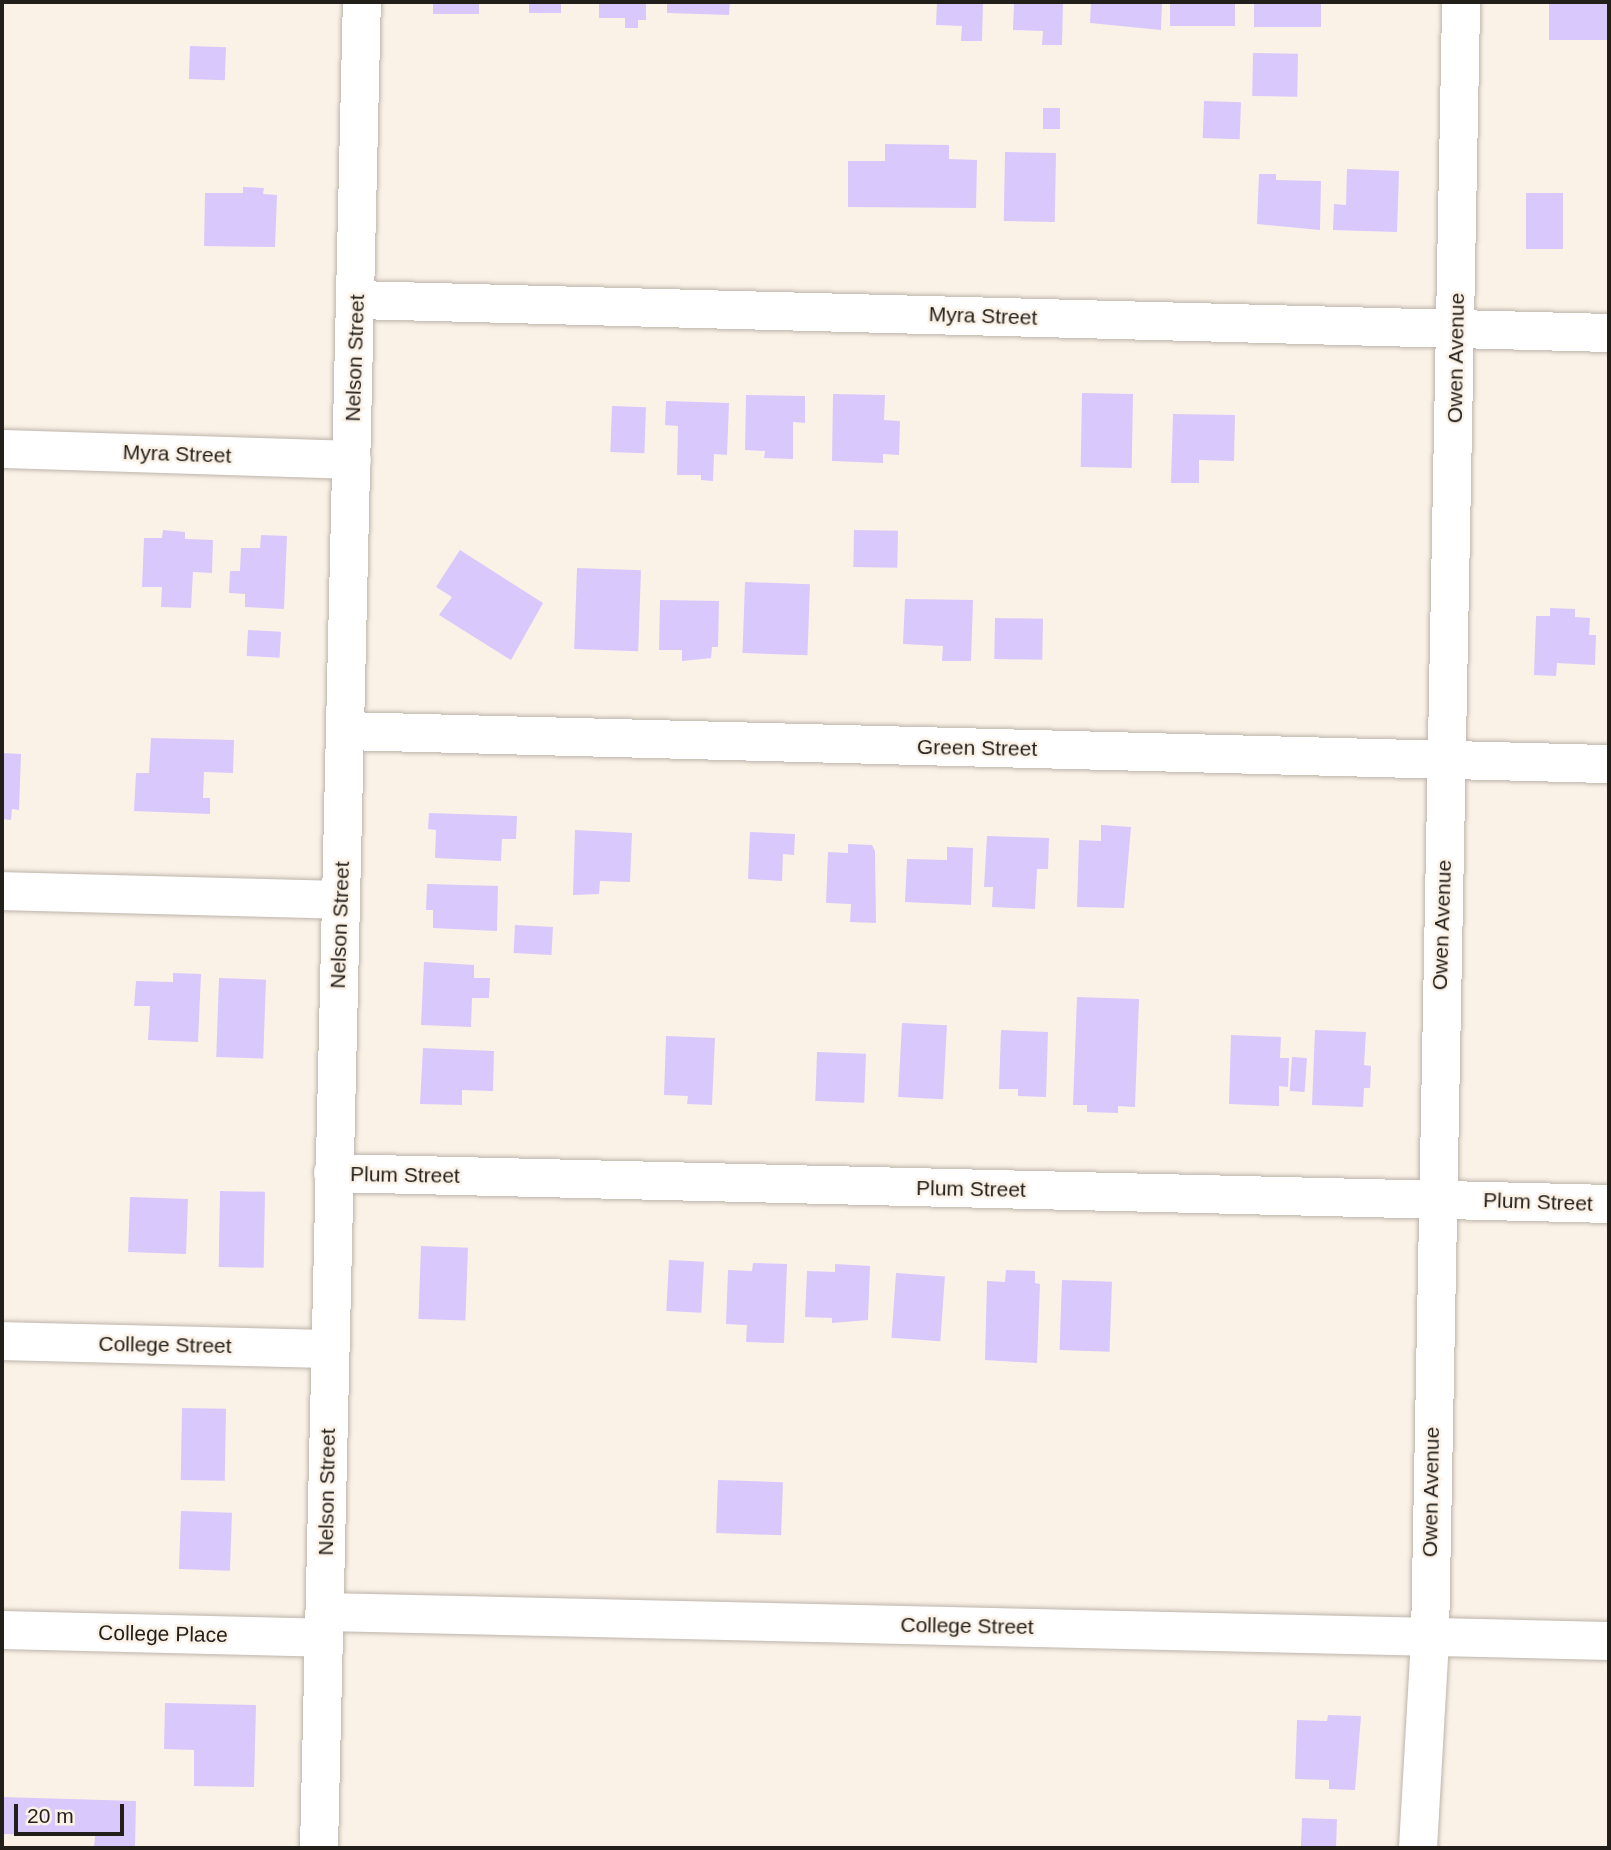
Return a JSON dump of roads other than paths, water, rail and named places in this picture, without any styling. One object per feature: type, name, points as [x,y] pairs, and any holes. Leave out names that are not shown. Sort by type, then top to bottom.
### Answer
[{"type":"street","name":"Nelson Street","points":[[319,1848],[362,2]]},
{"type":"street","name":"Owen Avenue","points":[[1418,1848],[1430,1637],[1435,1200],[1457,329],[1455,125],[1461,2]]},
{"type":"street","name":"Myra Street","points":[[357,300],[1609,333]]},
{"type":"street","name":"Myra Street","points":[[2,449],[352,460]]},
{"type":"street","name":"Green Street","points":[[345,731],[1609,764]]},
{"type":"street","points":[[2,891],[341,900]]},
{"type":"street","name":"Plum Street","points":[[334,1173],[1609,1204]]},
{"type":"street","name":"College Street","points":[[2,1341],[329,1349]]},
{"type":"street","name":"College Street","points":[[325,1625],[1430,1637],[1609,1642]]},
{"type":"street","name":"College Place","points":[[2,1630],[325,1625]]}]
